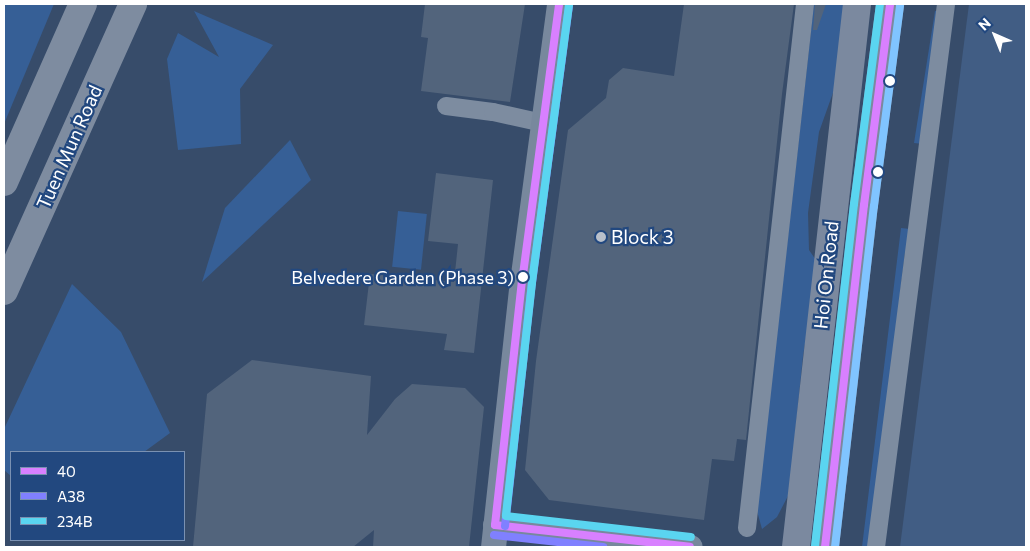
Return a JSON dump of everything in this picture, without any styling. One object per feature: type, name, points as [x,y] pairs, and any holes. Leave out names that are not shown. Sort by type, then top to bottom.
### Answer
[{"type":"highway","points":[[4,182],[83,4]]},
{"type":"highway","name":"Tuen Mun Road","points":[[4,290],[133,4]]},
{"type":"main road","name":"Hoi On Road","points":[[796,547],[857,4]]},
{"type":"main road","name":"Hoi On Road","points":[[825,547],[864,205],[890,4]]},
{"type":"street","points":[[559,4],[522,282],[494,536],[690,547]]},
{"type":"street","points":[[747,528],[805,4]]},
{"type":"street","points":[[876,547],[946,4]]},
{"type":"street","points":[[446,106],[493,112],[543,123]]},
{"type":"shaded area","points":[[4,4],[54,4],[4,124]]},
{"type":"shaded area","points":[[814,4],[848,4],[840,73],[819,132],[808,213],[809,250],[818,263],[803,356],[789,494],[777,517],[762,529],[757,511]]},
{"type":"shaded area","points":[[969,4],[1026,4],[1026,547],[900,547]]},
{"type":"shaded area","points":[[194,11],[273,45],[240,89],[241,144],[178,150],[167,59],[178,33],[219,57]]},
{"type":"shaded area","points":[[935,11],[942,11],[923,144],[914,143]]},
{"type":"shaded area","points":[[290,140],[311,180],[202,282],[225,208]]},
{"type":"shaded area","points":[[398,211],[427,214],[421,270],[392,267]]},
{"type":"shaded area","points":[[901,228],[910,229],[909,245],[905,252],[870,547],[862,547]]},
{"type":"shaded area","points":[[72,284],[121,332],[170,433],[145,451],[10,451],[10,475],[4,470],[4,429]]},
{"type":"building","points":[[425,4],[525,4],[510,102],[421,91],[428,38],[421,37]]},
{"type":"building","points":[[684,4],[794,4],[782,94],[746,440],[737,439],[734,461],[712,459],[704,520],[549,500],[525,470],[536,361],[568,130],[606,98],[609,80],[623,68],[674,76]]},
{"type":"building","points":[[815,4],[826,4],[817,30],[813,30]]},
{"type":"building","points":[[436,173],[493,180],[474,353],[444,350],[447,334],[364,325],[370,274],[454,282],[458,244],[428,241]]},
{"type":"building","points":[[252,360],[371,376],[367,435],[395,399],[412,384],[465,388],[484,407],[469,547],[373,547],[374,530],[353,547],[193,547],[207,394]]},
{"type":"transit line","name":"40","points":[[495,525],[522,282],[559,4]]},
{"type":"transit line","name":"234B","points":[[815,546],[854,204],[880,4]]},
{"type":"transit line","name":"40","points":[[825,547],[864,205],[890,4]]},
{"type":"transit line","name":"A38","points":[[505,526],[532,283],[569,5]]},
{"type":"transit line","name":"234B","points":[[569,5],[532,283],[506,516],[691,537]]},
{"type":"transit line","points":[[835,547],[874,206],[900,5]]},
{"type":"transit line","name":"40","points":[[495,525],[690,547]]},
{"type":"transit line","name":"A38","points":[[494,535],[603,547]]},
{"type":"place","name":"Block 3","points":[[601,237]]},
{"type":"place","name":"Belvedere Garden (Phase 3)","points":[[523,277]]}]
